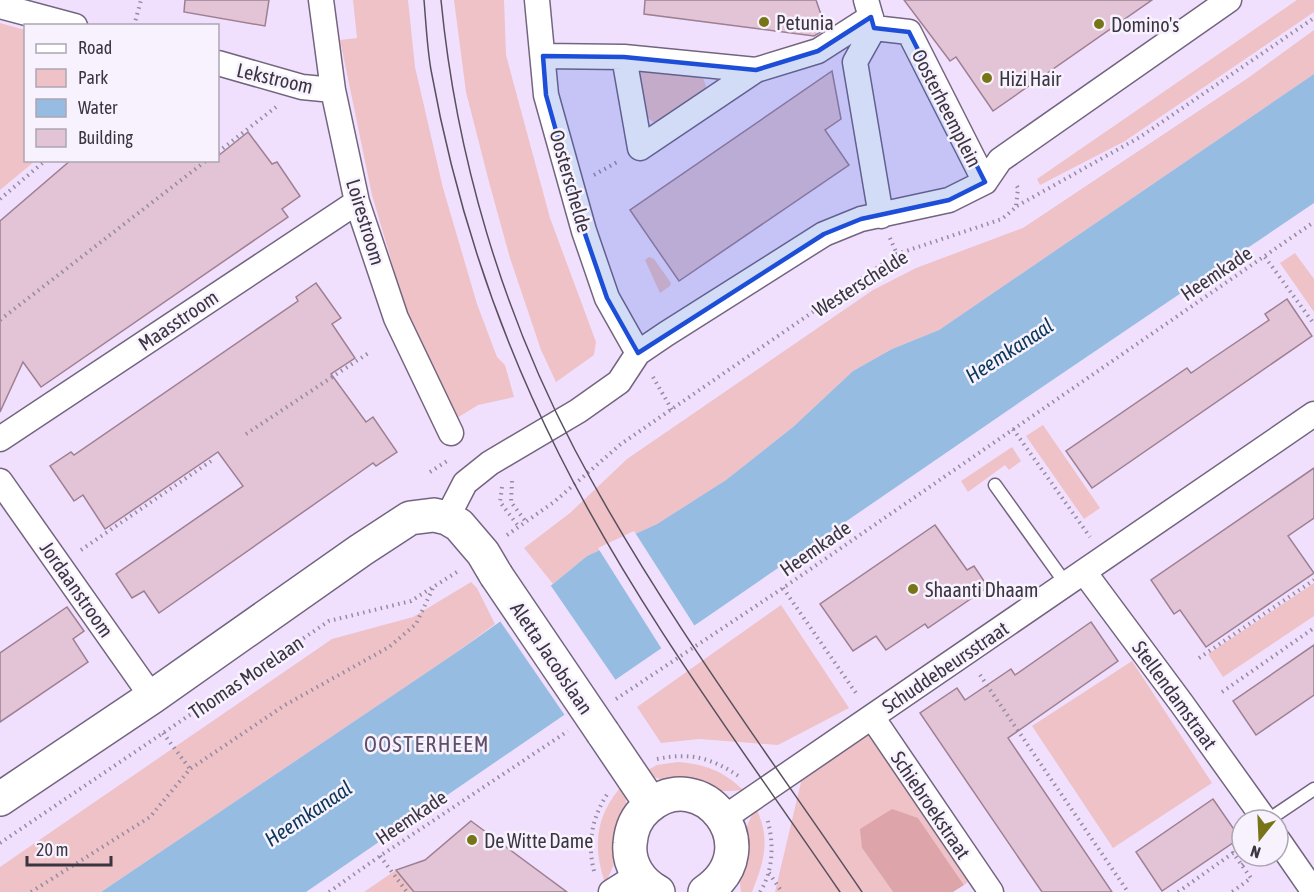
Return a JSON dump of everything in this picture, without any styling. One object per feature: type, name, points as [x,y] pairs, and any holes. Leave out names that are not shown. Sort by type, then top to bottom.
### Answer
[{"type":"street","name":"Loirestroom","points":[[321,0],[333,90],[357,202],[396,318],[450,433]]},
{"type":"street","name":"Oosterschelde","points":[[537,0],[546,95],[584,231],[607,298],[638,353]]},
{"type":"street","points":[[447,518],[465,483],[490,463],[578,411],[619,382],[638,353],[824,234],[861,219],[949,200],[985,182],[1000,160],[1229,0]]},
{"type":"street","points":[[0,6],[68,24]]},
{"type":"street","points":[[624,57],[640,148],[756,70],[818,51],[870,15]]},
{"type":"street","points":[[870,15],[855,62],[881,216]]},
{"type":"street","name":"Oosterheemplein","points":[[870,15],[909,32],[985,182]]},
{"type":"street","points":[[543,56],[624,57],[756,70]]},
{"type":"street","name":"Lekstroom","points":[[219,63],[302,87],[333,90]]},
{"type":"street","name":"Maasstroom","points":[[0,439],[357,202]]},
{"type":"street","name":"Schuddebeursstraat","points":[[724,818],[1314,414]]},
{"type":"street","name":"Jordaanstroom","points":[[0,481],[152,697]]},
{"type":"street","name":"Thomas Morelaan","points":[[0,800],[152,697],[361,549],[410,518],[434,515],[447,518]]},
{"type":"street","name":"Aletta Jacobslaan","points":[[447,518],[459,525],[494,556],[590,729],[651,804]]},
{"type":"street","name":"Stellendamstraat","points":[[1075,578],[1182,704],[1257,808]]},
{"type":"street","name":"Schiebroekstraat","points":[[872,717],[991,892]]},
{"type":"street","points":[[611,892],[648,884],[632,863],[629,850],[630,837],[634,824],[651,804],[673,795],[685,795],[707,802],[724,818],[732,842],[732,855],[719,888]]},
{"type":"street","points":[[1290,857],[1314,892]]},
{"type":"lane","points":[[995,485],[1075,578]]},
{"type":"lane","points":[[1285,808],[1314,789]]},
{"type":"path","points":[[135,24],[141,0]]},
{"type":"path","name":"Westerschelde","points":[[672,410],[897,254],[1002,219],[1016,207],[1140,137],[1314,18]]},
{"type":"path","points":[[219,151],[302,87]]},
{"type":"path","points":[[572,189],[640,148]]},
{"type":"path","points":[[1000,160],[1018,188],[1016,207]]},
{"type":"path","points":[[0,199],[44,162]]},
{"type":"path","points":[[0,320],[204,162]]},
{"type":"path","name":"Heemkade","points":[[616,699],[783,588],[1314,222]]},
{"type":"path","points":[[1265,257],[1314,324]]},
{"type":"path","points":[[246,434],[370,352]]},
{"type":"path","points":[[638,353],[672,410]]},
{"type":"path","name":"Thomas Morelaan","points":[[0,843],[329,621],[411,601],[433,587],[494,556],[519,527],[554,502],[621,444],[672,410]]},
{"type":"path","points":[[1013,429],[1105,558]]},
{"type":"path","points":[[60,565],[214,459]]},
{"type":"path","name":"Stellendamstraat","points":[[1199,658],[1314,580]]},
{"type":"path","points":[[31,892],[150,817],[190,769],[285,705],[389,647],[416,624],[433,587]]},
{"type":"path","points":[[783,588],[872,717]]},
{"type":"path","name":"Stellendamstraat","points":[[1221,692],[1314,628]]},
{"type":"path","points":[[965,653],[1128,892]]},
{"type":"path","name":"Heemkade","points":[[329,892],[380,856],[590,729]]},
{"type":"path","points":[[163,733],[190,769]]},
{"type":"path","points":[[1178,892],[1230,855]]},
{"type":"path","points":[[380,856],[407,892]]},
{"type":"path","points":[[1232,892],[1251,878],[1244,868]]},
{"type":"path","points":[[769,873],[782,892]]},
{"type":"highlighted area","points":[[871,17],[874,28],[909,32],[985,182],[949,200],[861,219],[824,234],[638,353],[607,298],[584,231],[546,95],[543,56],[624,57],[756,70],[818,51]]},
{"type":"green space","points":[[353,0],[408,0],[415,67],[443,188],[477,304],[497,357],[505,365],[514,397],[478,405],[457,418],[410,324],[372,195],[340,40],[357,38]]},
{"type":"green space","points":[[454,0],[504,0],[506,55],[550,218],[596,342],[594,355],[556,382],[541,350],[510,258],[489,182],[466,92]]},
{"type":"green space","points":[[1297,0],[1314,0],[1314,12],[1125,141],[1040,185],[1037,179]]},
{"type":"green space","points":[[0,23],[24,30],[24,162],[34,162],[0,190]]},
{"type":"green space","points":[[1314,30],[1314,74],[939,330],[892,349],[853,371],[793,427],[726,480],[657,524],[587,556],[553,584],[524,548],[570,513],[627,459],[873,290],[916,268],[1023,228],[1248,78]]},
{"type":"green space","points":[[646,70],[703,78],[707,89],[660,122],[653,122],[647,117],[639,74]]},
{"type":"green space","points":[[1295,253],[1314,279],[1314,312],[1280,263]]},
{"type":"green space","points":[[649,257],[654,259],[671,283],[660,293],[645,260]]},
{"type":"green space","points":[[1043,425],[1100,508],[1084,519],[1026,436]]},
{"type":"green space","points":[[1012,447],[1021,461],[1009,470],[1005,465],[968,492],[961,481]]},
{"type":"green space","points":[[471,582],[477,588],[495,624],[460,650],[101,892],[0,892],[0,867],[332,639],[413,617]]},
{"type":"green space","points":[[1314,583],[1314,616],[1223,677],[1208,654]]},
{"type":"green space","points":[[781,605],[849,708],[778,745],[699,739],[661,743],[637,707]]},
{"type":"green space","points":[[1132,661],[1212,783],[1113,848],[1032,726]]},
{"type":"green space","points":[[870,734],[968,882],[964,885],[918,818],[862,848],[893,892],[775,892],[802,778]]},
{"type":"green space","points":[[678,762],[721,773],[743,790],[720,791],[685,786],[651,776],[648,770],[657,765]]},
{"type":"green space","points":[[619,789],[625,793],[626,814],[614,864],[605,883],[599,857],[598,834],[605,811]]},
{"type":"green space","points":[[756,808],[761,819],[764,850],[760,871],[752,892],[741,892],[741,848]]},
{"type":"green space","points":[[396,870],[414,892],[364,892]]},
{"type":"shaded area","points":[[892,809],[918,818],[964,885],[953,892],[893,892],[862,848],[860,829]]},
{"type":"water","name":"Heemkanaal","points":[[1314,74],[1314,203],[306,892],[101,892],[460,650],[553,584],[587,556],[657,524],[726,480],[793,427],[853,371],[892,349],[939,330]]},
{"type":"pier","points":[[634,531],[696,628],[663,651],[598,548]]},
{"type":"pier","points":[[549,583],[617,682],[566,717],[498,618]]},
{"type":"building","points":[[185,0],[269,0],[265,26],[184,12]]},
{"type":"building","name":"Petunia","points":[[645,0],[816,0],[826,29],[814,36],[644,14]]},
{"type":"building","points":[[904,0],[1152,0],[993,111],[956,57],[950,61]]},
{"type":"building","points":[[832,71],[841,119],[825,130],[849,165],[679,281],[630,210]]},
{"type":"building","points":[[248,132],[272,164],[277,162],[300,196],[282,209],[288,217],[41,387],[23,362],[0,412],[0,221],[69,162],[219,162],[219,155]]},
{"type":"building","points":[[316,283],[341,318],[332,324],[355,358],[331,374],[366,422],[373,417],[397,452],[376,466],[373,463],[159,613],[144,591],[132,598],[116,574],[243,486],[218,452],[105,529],[83,495],[74,501],[50,466],[71,452],[74,455],[298,301],[296,297]]},
{"type":"building","points":[[1287,299],[1312,336],[1092,488],[1066,451],[1187,368],[1191,373],[1269,320],[1265,314]]},
{"type":"building","points":[[1314,468],[1314,518],[1288,536],[1314,573],[1206,647],[1180,610],[1174,614],[1151,580]]},
{"type":"building","name":"Shaanti Dhaam","points":[[935,525],[967,570],[974,566],[988,587],[928,628],[925,624],[886,650],[876,636],[853,651],[820,604]]},
{"type":"building","points":[[67,607],[84,631],[73,639],[88,662],[0,722],[0,653]]},
{"type":"building","points":[[1091,622],[1118,661],[1008,738],[1112,892],[1042,892],[920,713],[957,688],[965,700],[1011,669],[1015,675]]},
{"type":"building","points":[[1314,645],[1314,695],[1256,735],[1233,701]]},
{"type":"building","points":[[1213,799],[1230,824],[1230,845],[1162,891],[1136,852]]},
{"type":"building","name":"De Witte Dame","points":[[471,821],[567,892],[414,892],[396,870],[425,860]]},
{"type":"tram line","points":[[424,0],[431,70],[466,218],[498,314],[537,408],[589,511],[656,623],[840,892]]},
{"type":"tram line","points":[[441,0],[458,117],[486,231],[504,288],[549,397],[607,508],[676,620],[862,892]]},
{"type":"place","name":"Petunia","points":[[764,22]]},
{"type":"place","name":"Domino's","points":[[1099,24]]},
{"type":"place","name":"Hizi Hair","points":[[987,78]]},
{"type":"place","name":"Shaanti Dhaam","points":[[913,589]]},
{"type":"place","name":"De Witte Dame","points":[[472,840]]},
{"type":"district","name":"OOSTERHEEM","points":[[427,744]]}]
